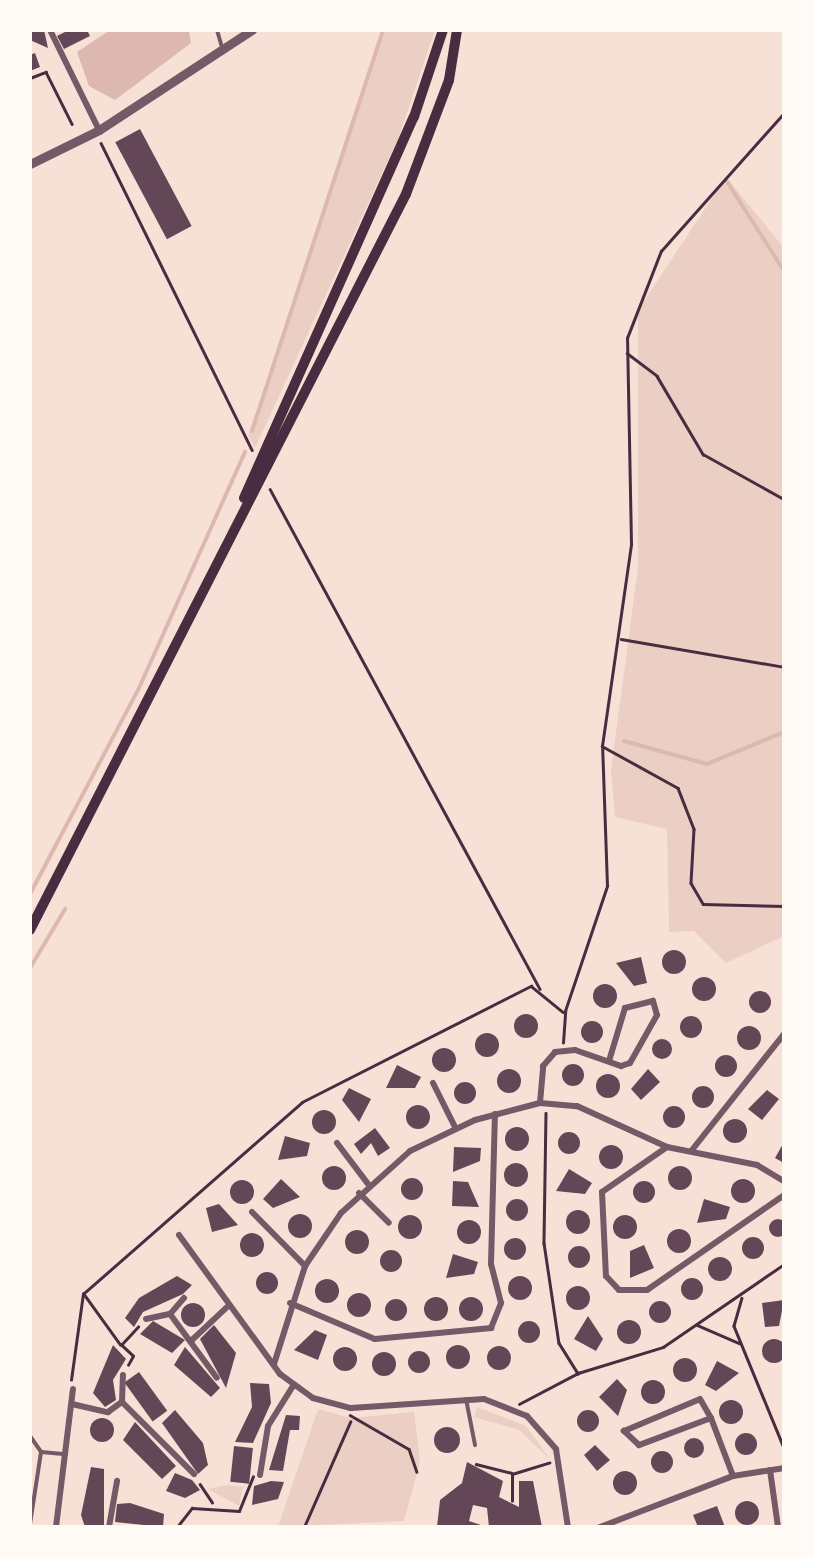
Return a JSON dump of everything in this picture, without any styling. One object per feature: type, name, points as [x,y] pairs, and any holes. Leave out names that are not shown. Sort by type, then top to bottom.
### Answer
[{"type":"main road","points":[[30,930],[224,552],[407,134],[443,30]]},
{"type":"main road","points":[[261,467],[406,194],[449,80],[457,30]]},
{"type":"street","points":[[50,30],[100,130]]},
{"type":"street","points":[[30,164],[100,130],[252,30]]},
{"type":"street","points":[[540,1103],[543,1066],[565,1049],[609,1062],[636,1056],[657,1015],[653,1001],[638,997],[625,1008],[609,1062]]},
{"type":"street","points":[[692,1150],[784,1034]]},
{"type":"street","points":[[433,1083],[455,1127]]},
{"type":"street","points":[[274,1364],[290,1303],[305,1266],[359,1192],[455,1127],[540,1103],[590,1110],[667,1147],[757,1165],[784,1181]]},
{"type":"street","points":[[290,1303],[375,1339],[491,1328],[501,1303],[492,1264],[494,1114]]},
{"type":"street","points":[[337,1142],[368,1184]]},
{"type":"street","points":[[667,1147],[602,1192],[606,1276],[619,1290],[647,1290],[784,1194]]},
{"type":"street","points":[[359,1192],[389,1222]]},
{"type":"street","points":[[252,1212],[305,1266]]},
{"type":"street","points":[[179,1235],[226,1307],[293,1386],[351,1408],[466,1399],[514,1407],[560,1460],[568,1527]]},
{"type":"street","points":[[146,1319],[170,1314],[184,1298]]},
{"type":"street","points":[[192,1340],[226,1307]]},
{"type":"street","points":[[170,1314],[217,1378]]},
{"type":"street","points":[[123,1375],[122,1402],[194,1474]]},
{"type":"street","points":[[260,1475],[268,1426],[293,1386]]},
{"type":"street","points":[[56,1527],[74,1389]]},
{"type":"street","points":[[711,1418],[639,1445],[624,1432],[695,1399],[711,1418],[733,1476]]},
{"type":"street","points":[[72,1404],[108,1412],[122,1402]]},
{"type":"street","points":[[600,1527],[733,1476],[784,1468]]},
{"type":"street","points":[[770,1470],[776,1526]]},
{"type":"street","points":[[109,1527],[117,1481]]},
{"type":"lane","points":[[217,30],[222,47]]},
{"type":"lane","points":[[466,1399],[476,1446]]},
{"type":"lane","points":[[30,1436],[40,1452],[30,1524]]},
{"type":"lane","points":[[40,1452],[66,1454]]},
{"type":"path","points":[[30,78],[46,72],[72,124]]},
{"type":"path","points":[[565,1049],[565,1011],[607,886],[602,746],[631,544],[627,353],[636,298],[661,251],[784,113]]},
{"type":"path","points":[[100,130],[261,467],[460,855],[551,1009],[565,1011]]},
{"type":"path","points":[[627,353],[657,376],[702,454],[784,498]]},
{"type":"path","points":[[619,639],[784,667]]},
{"type":"path","points":[[602,746],[678,788],[694,828],[694,897],[712,908],[784,906]]},
{"type":"path","points":[[74,1389],[84,1294],[334,1078],[540,989]]},
{"type":"path","points":[[84,1294],[121,1346],[133,1356],[123,1375]]},
{"type":"path","points":[[742,1298],[734,1326],[784,1448]]},
{"type":"path","points":[[121,1346],[146,1319]]},
{"type":"path","points":[[692,1325],[741,1344]]},
{"type":"path","points":[[514,1407],[578,1373]]},
{"type":"path","points":[[304,1527],[350,1422],[351,1408]]},
{"type":"path","points":[[350,1422],[409,1449],[417,1472]]},
{"type":"path","points":[[476,1464],[512,1474],[560,1460]]},
{"type":"path","points":[[194,1474],[213,1504]]},
{"type":"path","points":[[512,1474],[512,1501]]},
{"type":"path","points":[[177,1527],[192,1508],[213,1504],[244,1508],[249,1478],[260,1475]]},
{"type":"path","points":[[224,1506],[225,1498]]},
{"type":"shaded area","points":[[110,30],[205,30],[189,31],[191,43],[115,100],[89,86],[77,52]]},
{"type":"shaded area","points":[[385,30],[435,30],[398,139],[255,448],[248,435]]},
{"type":"shaded area","points":[[726,177],[784,248],[784,936],[726,963],[694,931],[669,932],[667,829],[615,817],[611,770],[638,568],[638,310]]},
{"type":"shaded area","points":[[477,1407],[526,1426],[550,1459],[519,1430],[474,1417]]},
{"type":"shaded area","points":[[318,1409],[351,1418],[414,1412],[420,1462],[404,1521],[278,1527]]},
{"type":"shaded area","points":[[228,1485],[243,1487],[239,1506],[208,1489]]},
{"type":"building","points":[[30,30],[44,30],[48,48],[30,40]]},
{"type":"building","points":[[69,30],[87,30],[90,36],[64,49],[57,36]]},
{"type":"building","points":[[35,53],[40,67],[30,71],[30,55]]},
{"type":"building","points":[[140,129],[192,226],[167,239],[115,142]]},
{"type":"building","points":[[674,950],[683,953],[683,971],[674,974],[665,971],[662,962],[665,953]]},
{"type":"building","points":[[641,957],[647,983],[634,986],[616,963]]},
{"type":"building","points":[[704,977],[716,989],[704,1001],[692,989]]},
{"type":"building","points":[[605,984],[617,996],[605,1008],[593,996]]},
{"type":"building","points":[[756,991],[764,991],[771,1002],[764,1013],[756,1013],[749,1006],[749,998]]},
{"type":"building","points":[[526,1014],[535,1017],[535,1035],[526,1038],[517,1035],[514,1026],[517,1017]]},
{"type":"building","points":[[691,1016],[699,1019],[699,1035],[691,1038],[683,1035],[680,1027],[683,1019]]},
{"type":"building","points":[[588,1021],[596,1021],[603,1032],[596,1043],[588,1043],[581,1036],[581,1028]]},
{"type":"building","points":[[749,1026],[761,1038],[749,1050],[737,1038]]},
{"type":"building","points":[[487,1033],[499,1045],[487,1057],[475,1045]]},
{"type":"building","points":[[658,1039],[666,1039],[672,1049],[666,1059],[658,1059],[652,1053],[652,1045]]},
{"type":"building","points":[[444,1048],[456,1060],[444,1072],[432,1060]]},
{"type":"building","points":[[726,1055],[734,1058],[734,1074],[726,1077],[718,1074],[715,1066],[718,1058]]},
{"type":"building","points":[[569,1064],[577,1064],[584,1075],[577,1086],[569,1086],[562,1079],[562,1071]]},
{"type":"building","points":[[397,1065],[421,1077],[415,1088],[386,1088]]},
{"type":"building","points":[[509,1069],[521,1081],[509,1093],[497,1081]]},
{"type":"building","points":[[648,1069],[660,1082],[641,1100],[631,1089]]},
{"type":"building","points":[[608,1074],[620,1086],[608,1098],[596,1086]]},
{"type":"building","points":[[461,1082],[469,1082],[476,1093],[469,1104],[461,1104],[454,1097],[454,1089]]},
{"type":"building","points":[[699,1086],[707,1086],[714,1097],[707,1108],[699,1108],[692,1101],[692,1093]]},
{"type":"building","points":[[349,1088],[371,1099],[359,1122],[342,1100]]},
{"type":"building","points":[[767,1090],[779,1099],[762,1120],[748,1109]]},
{"type":"building","points":[[418,1105],[430,1117],[418,1129],[406,1117]]},
{"type":"building","points":[[670,1106],[678,1106],[685,1117],[678,1128],[670,1128],[663,1121],[663,1113]]},
{"type":"building","points":[[324,1110],[336,1122],[324,1134],[312,1122]]},
{"type":"building","points":[[735,1119],[747,1131],[735,1143],[723,1131]]},
{"type":"building","points":[[517,1127],[529,1139],[517,1151],[505,1139]]},
{"type":"building","points":[[375,1128],[390,1148],[378,1156],[371,1143],[361,1154],[354,1144]]},
{"type":"building","points":[[569,1132],[577,1135],[577,1151],[569,1154],[561,1151],[558,1143],[561,1135]]},
{"type":"building","points":[[285,1136],[310,1143],[307,1156],[278,1160]]},
{"type":"building","points":[[784,1142],[784,1163],[775,1158]]},
{"type":"building","points":[[611,1145],[623,1157],[611,1169],[599,1157]]},
{"type":"building","points":[[454,1147],[481,1148],[480,1161],[453,1172]]},
{"type":"building","points":[[516,1163],[528,1175],[516,1187],[504,1175]]},
{"type":"building","points":[[334,1166],[346,1178],[334,1190],[322,1178]]},
{"type":"building","points":[[680,1166],[692,1178],[680,1190],[668,1178]]},
{"type":"building","points":[[569,1169],[592,1183],[585,1194],[556,1191]]},
{"type":"building","points":[[408,1178],[416,1178],[423,1189],[416,1200],[408,1200],[401,1193],[401,1185]]},
{"type":"building","points":[[281,1179],[300,1197],[273,1208],[263,1199]]},
{"type":"building","points":[[743,1179],[755,1191],[743,1203],[731,1191]]},
{"type":"building","points":[[242,1180],[254,1192],[242,1204],[230,1192]]},
{"type":"building","points":[[453,1181],[468,1182],[479,1207],[452,1206]]},
{"type":"building","points":[[640,1181],[648,1181],[655,1192],[648,1203],[640,1203],[633,1196],[633,1188]]},
{"type":"building","points":[[517,1199],[525,1202],[525,1218],[517,1221],[509,1218],[506,1210],[509,1202]]},
{"type":"building","points":[[704,1199],[730,1207],[726,1219],[697,1223]]},
{"type":"building","points":[[219,1204],[238,1225],[212,1232],[206,1208]]},
{"type":"building","points":[[578,1210],[590,1222],[578,1234],[566,1222]]},
{"type":"building","points":[[300,1214],[312,1226],[300,1238],[288,1226]]},
{"type":"building","points":[[410,1215],[422,1227],[410,1239],[398,1227]]},
{"type":"building","points":[[625,1215],[637,1227],[625,1239],[613,1227]]},
{"type":"building","points":[[778,1219],[785,1221],[785,1235],[778,1237],[771,1235],[769,1228],[771,1221]]},
{"type":"building","points":[[469,1220],[481,1232],[469,1244],[457,1232]]},
{"type":"building","points":[[679,1229],[691,1241],[679,1253],[667,1241]]},
{"type":"building","points":[[357,1230],[369,1242],[357,1254],[345,1242]]},
{"type":"building","points":[[252,1233],[264,1245],[252,1257],[240,1245]]},
{"type":"building","points":[[753,1237],[761,1240],[761,1256],[753,1259],[745,1256],[742,1248],[745,1240]]},
{"type":"building","points":[[511,1238],[519,1238],[526,1249],[519,1260],[511,1260],[504,1253],[504,1245]]},
{"type":"building","points":[[644,1245],[654,1268],[630,1278],[630,1251]]},
{"type":"building","points":[[575,1246],[583,1246],[590,1257],[583,1268],[575,1268],[568,1261],[568,1253]]},
{"type":"building","points":[[391,1250],[399,1253],[399,1269],[391,1272],[383,1269],[380,1261],[383,1253]]},
{"type":"building","points":[[453,1254],[478,1262],[474,1274],[446,1278]]},
{"type":"building","points":[[720,1257],[732,1269],[720,1281],[708,1269]]},
{"type":"building","points":[[267,1272],[275,1275],[275,1291],[267,1294],[259,1291],[256,1283],[259,1275]]},
{"type":"building","points":[[177,1276],[192,1285],[183,1294],[143,1312],[134,1327],[125,1318],[139,1298]]},
{"type":"building","points":[[520,1276],[532,1288],[520,1300],[508,1288]]},
{"type":"building","points":[[688,1278],[696,1278],[703,1289],[696,1300],[688,1300],[681,1293],[681,1285]]},
{"type":"building","points":[[327,1279],[339,1291],[327,1303],[315,1291]]},
{"type":"building","points":[[578,1286],[590,1298],[578,1310],[566,1298]]},
{"type":"building","points":[[359,1293],[371,1305],[359,1317],[347,1305]]},
{"type":"building","points":[[436,1297],[448,1309],[436,1321],[424,1309]]},
{"type":"building","points":[[471,1297],[483,1309],[471,1321],[459,1309]]},
{"type":"building","points":[[396,1299],[404,1302],[404,1318],[396,1321],[388,1318],[385,1310],[388,1302]]},
{"type":"building","points":[[784,1300],[779,1326],[765,1327],[762,1303]]},
{"type":"building","points":[[656,1301],[664,1301],[671,1312],[664,1323],[656,1323],[649,1316],[649,1308]]},
{"type":"building","points":[[193,1303],[205,1315],[193,1327],[181,1315]]},
{"type":"building","points":[[588,1316],[603,1339],[596,1351],[574,1339]]},
{"type":"building","points":[[629,1320],[641,1332],[629,1344],[617,1332]]},
{"type":"building","points":[[153,1321],[185,1340],[172,1353],[140,1334]]},
{"type":"building","points":[[525,1321],[533,1321],[540,1332],[533,1343],[525,1343],[518,1336],[518,1328]]},
{"type":"building","points":[[214,1325],[236,1353],[226,1388],[200,1339]]},
{"type":"building","points":[[315,1330],[327,1335],[318,1360],[294,1350]]},
{"type":"building","points":[[774,1339],[786,1351],[774,1363],[762,1351]]},
{"type":"building","points":[[113,1345],[126,1359],[113,1380],[116,1400],[105,1407],[93,1393]]},
{"type":"building","points":[[458,1345],[470,1357],[458,1369],[446,1357]]},
{"type":"building","points":[[499,1346],[511,1358],[499,1370],[487,1358]]},
{"type":"building","points":[[185,1347],[220,1388],[211,1397],[174,1365]]},
{"type":"building","points":[[345,1347],[357,1359],[345,1371],[333,1359]]},
{"type":"building","points":[[415,1351],[423,1351],[430,1362],[423,1373],[415,1373],[408,1366],[408,1358]]},
{"type":"building","points":[[384,1352],[396,1364],[384,1376],[372,1364]]},
{"type":"building","points":[[685,1358],[697,1370],[685,1382],[673,1370]]},
{"type":"building","points":[[717,1361],[739,1373],[716,1391],[705,1385]]},
{"type":"building","points":[[139,1372],[167,1411],[153,1421],[124,1383]]},
{"type":"building","points":[[617,1379],[627,1390],[618,1416],[599,1397]]},
{"type":"building","points":[[653,1380],[665,1392],[653,1404],[641,1392]]},
{"type":"building","points":[[250,1383],[269,1384],[271,1403],[253,1443],[235,1442],[252,1407]]},
{"type":"building","points":[[731,1400],[743,1412],[731,1424],[719,1412]]},
{"type":"building","points":[[175,1410],[203,1443],[208,1465],[198,1474],[162,1423]]},
{"type":"building","points":[[584,1410],[592,1410],[599,1421],[592,1432],[584,1432],[577,1425],[577,1417]]},
{"type":"building","points":[[286,1415],[300,1416],[299,1430],[290,1430],[283,1471],[269,1470]]},
{"type":"building","points":[[102,1418],[114,1430],[102,1442],[90,1430]]},
{"type":"building","points":[[135,1422],[176,1466],[162,1479],[123,1440]]},
{"type":"building","points":[[447,1427],[456,1431],[460,1440],[456,1449],[447,1453],[438,1449],[434,1440],[438,1431]]},
{"type":"building","points":[[742,1433],[750,1433],[757,1444],[750,1455],[742,1455],[735,1448],[735,1440]]},
{"type":"building","points":[[690,1438],[698,1438],[704,1448],[698,1458],[690,1458],[684,1452],[684,1444]]},
{"type":"building","points":[[595,1445],[610,1460],[597,1471],[584,1455]]},
{"type":"building","points":[[234,1446],[253,1448],[249,1484],[230,1482]]},
{"type":"building","points":[[658,1451],[666,1451],[673,1462],[666,1473],[658,1473],[651,1466],[651,1458]]},
{"type":"building","points":[[467,1462],[503,1481],[499,1497],[519,1507],[519,1481],[533,1481],[542,1527],[489,1527],[487,1508],[473,1505],[469,1521],[487,1527],[437,1527],[440,1500],[462,1483]]},
{"type":"building","points":[[91,1467],[104,1469],[104,1527],[85,1527],[81,1515]]},
{"type":"building","points":[[620,1471],[630,1471],[637,1483],[630,1495],[620,1495],[613,1488],[613,1478]]},
{"type":"building","points":[[175,1473],[192,1480],[200,1490],[185,1498],[166,1491]]},
{"type":"building","points":[[284,1482],[278,1499],[252,1505],[254,1486]]},
{"type":"building","points":[[747,1501],[759,1513],[747,1525],[735,1513]]},
{"type":"building","points":[[130,1503],[164,1514],[163,1527],[115,1522],[117,1504]]},
{"type":"building","points":[[717,1506],[725,1527],[698,1527],[693,1515]]},
{"type":"waterway","points":[[252,431],[383,30]]},
{"type":"waterway","points":[[726,180],[784,271]]},
{"type":"waterway","points":[[30,894],[139,688],[245,452]]},
{"type":"waterway","points":[[624,741],[707,764],[784,732]]},
{"type":"waterway","points":[[30,968],[65,909]]}]
